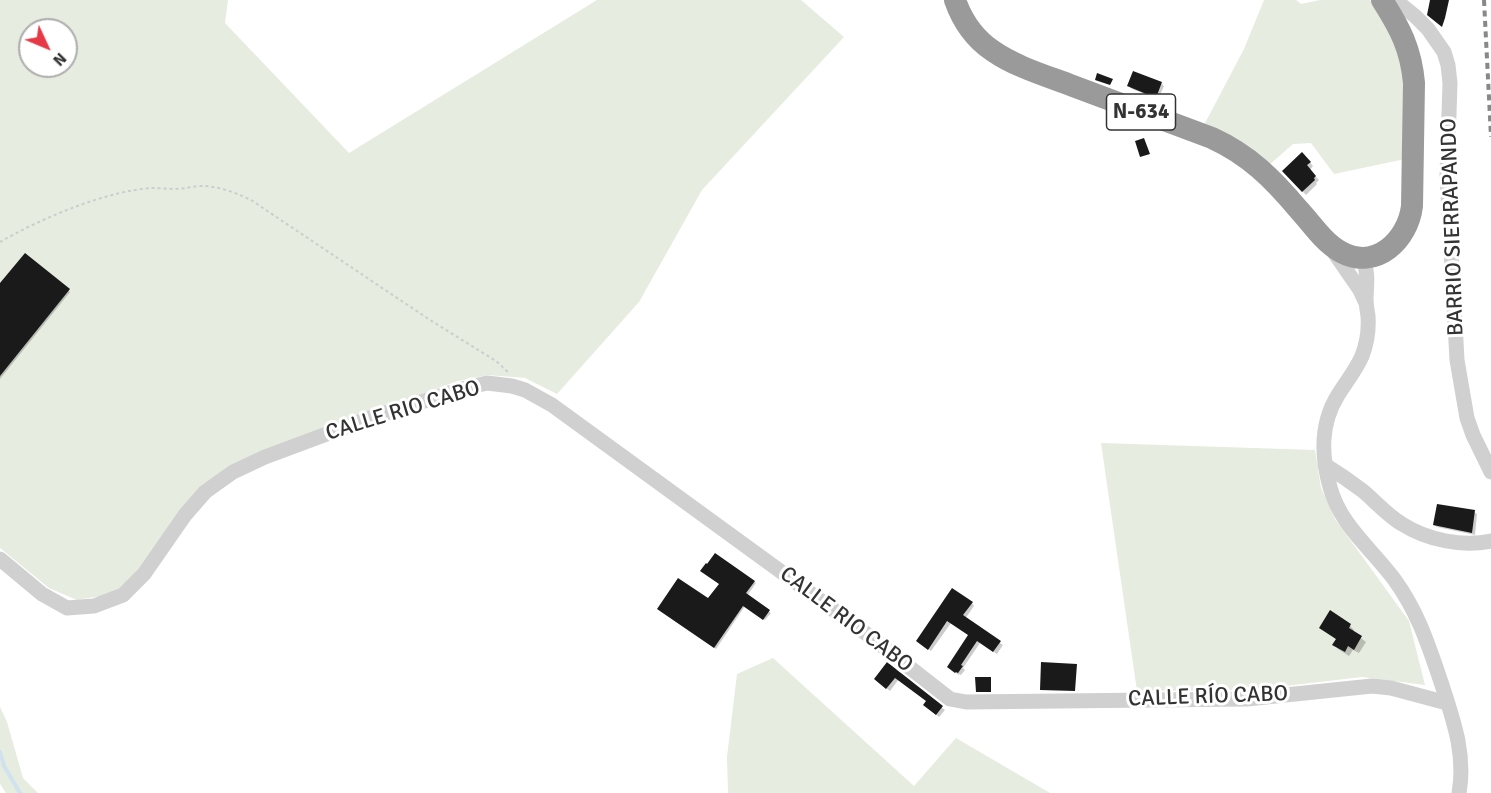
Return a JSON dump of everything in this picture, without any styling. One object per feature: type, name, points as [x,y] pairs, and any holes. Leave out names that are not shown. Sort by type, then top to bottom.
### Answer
[{"type":"highway","name":"N-634","points":[[955,0],[971,30],[984,44],[1001,56],[1038,73],[1212,138],[1236,151],[1267,175],[1335,248],[1350,256],[1362,257]]},
{"type":"highway","points":[[1362,257],[1382,252],[1394,244],[1408,226],[1412,206],[1414,83],[1412,65],[1404,38],[1382,0]]},
{"type":"street","name":"BARRIO SIERRAPANDO","points":[[1392,0],[1415,16],[1428,29],[1444,52],[1448,65],[1450,83],[1447,176],[1457,360],[1467,418],[1491,472]]},
{"type":"street","points":[[1322,236],[1364,296]]},
{"type":"street","points":[[1364,296],[1379,264],[1394,244]]},
{"type":"street","points":[[1362,257],[1368,277],[1364,296],[1368,327],[1365,345],[1359,363],[1329,412],[1323,441],[1325,465],[1330,488],[1341,514],[1393,578],[1419,621],[1457,734],[1462,766],[1459,793]]},
{"type":"street","name":"CALLE RIO CABO","points":[[0,559],[42,594],[67,608],[94,606],[123,595],[144,574],[185,515],[205,492],[233,472],[265,457],[367,419],[462,389],[488,383],[512,386],[525,390],[552,405],[868,635],[950,699],[966,702]]},
{"type":"street","points":[[1325,465],[1363,491],[1385,512],[1419,533],[1436,539],[1463,543],[1478,544],[1491,541]]},
{"type":"street","name":"CALLE RÍO CABO","points":[[966,702],[1247,699],[1372,686],[1391,688],[1447,703]]},
{"type":"path","points":[[0,242],[77,207],[126,192],[152,188],[177,189],[204,186],[232,191],[251,200],[404,303],[496,361],[514,376]]},
{"type":"shaded area","points":[[0,0],[228,0],[225,23],[349,153],[597,0],[801,0],[844,37],[702,190],[639,302],[557,394],[525,378],[488,375],[458,381],[344,421],[229,466],[139,571],[113,594],[77,600],[49,588],[0,548]]},
{"type":"shaded area","points":[[1264,0],[1296,0],[1301,4],[1320,0],[1370,0],[1393,34],[1401,57],[1405,95],[1405,159],[1334,174],[1311,143],[1293,144],[1268,166],[1203,127],[1244,49]]},
{"type":"shaded area","points":[[1101,443],[1315,450],[1321,488],[1335,519],[1409,621],[1425,685],[1362,677],[1251,690],[1137,691]]},
{"type":"shaded area","points":[[773,658],[914,786],[956,738],[1050,793],[728,793],[727,757],[737,674]]},
{"type":"shaded area","points":[[0,707],[7,722],[23,778],[38,793],[6,793],[0,784]]},
{"type":"building","points":[[1430,0],[1449,0],[1442,27],[1427,15]]},
{"type":"building","points":[[1133,71],[1162,82],[1156,98],[1127,86]]},
{"type":"building","points":[[1097,73],[1113,79],[1110,85],[1095,80]]},
{"type":"building","points":[[1144,138],[1150,154],[1140,157],[1135,141]]},
{"type":"building","points":[[1302,152],[1311,162],[1307,165],[1316,176],[1315,180],[1302,192],[1282,171]]},
{"type":"building","points":[[25,253],[70,289],[0,376],[0,283]]},
{"type":"building","points":[[1437,504],[1475,510],[1472,533],[1433,525]]},
{"type":"building","points":[[715,553],[755,581],[746,593],[770,610],[763,620],[743,606],[714,648],[657,609],[678,578],[708,598],[719,584],[700,571]]},
{"type":"building","points":[[952,588],[973,602],[963,615],[1001,641],[993,652],[977,641],[958,673],[947,667],[968,635],[947,621],[928,650],[916,641]]},
{"type":"building","points":[[1330,610],[1351,624],[1349,628],[1362,636],[1354,650],[1348,646],[1345,652],[1332,645],[1336,639],[1319,628]]},
{"type":"building","points":[[887,662],[943,706],[936,715],[923,705],[926,701],[895,678],[886,689],[874,679]]},
{"type":"building","points":[[1041,662],[1077,664],[1075,691],[1040,690]]},
{"type":"building","points":[[975,677],[991,677],[991,692],[976,692]]},
{"type":"waterway","points":[[0,752],[4,766],[20,793]]},
{"type":"railway","points":[[1484,0],[1491,137]]}]
